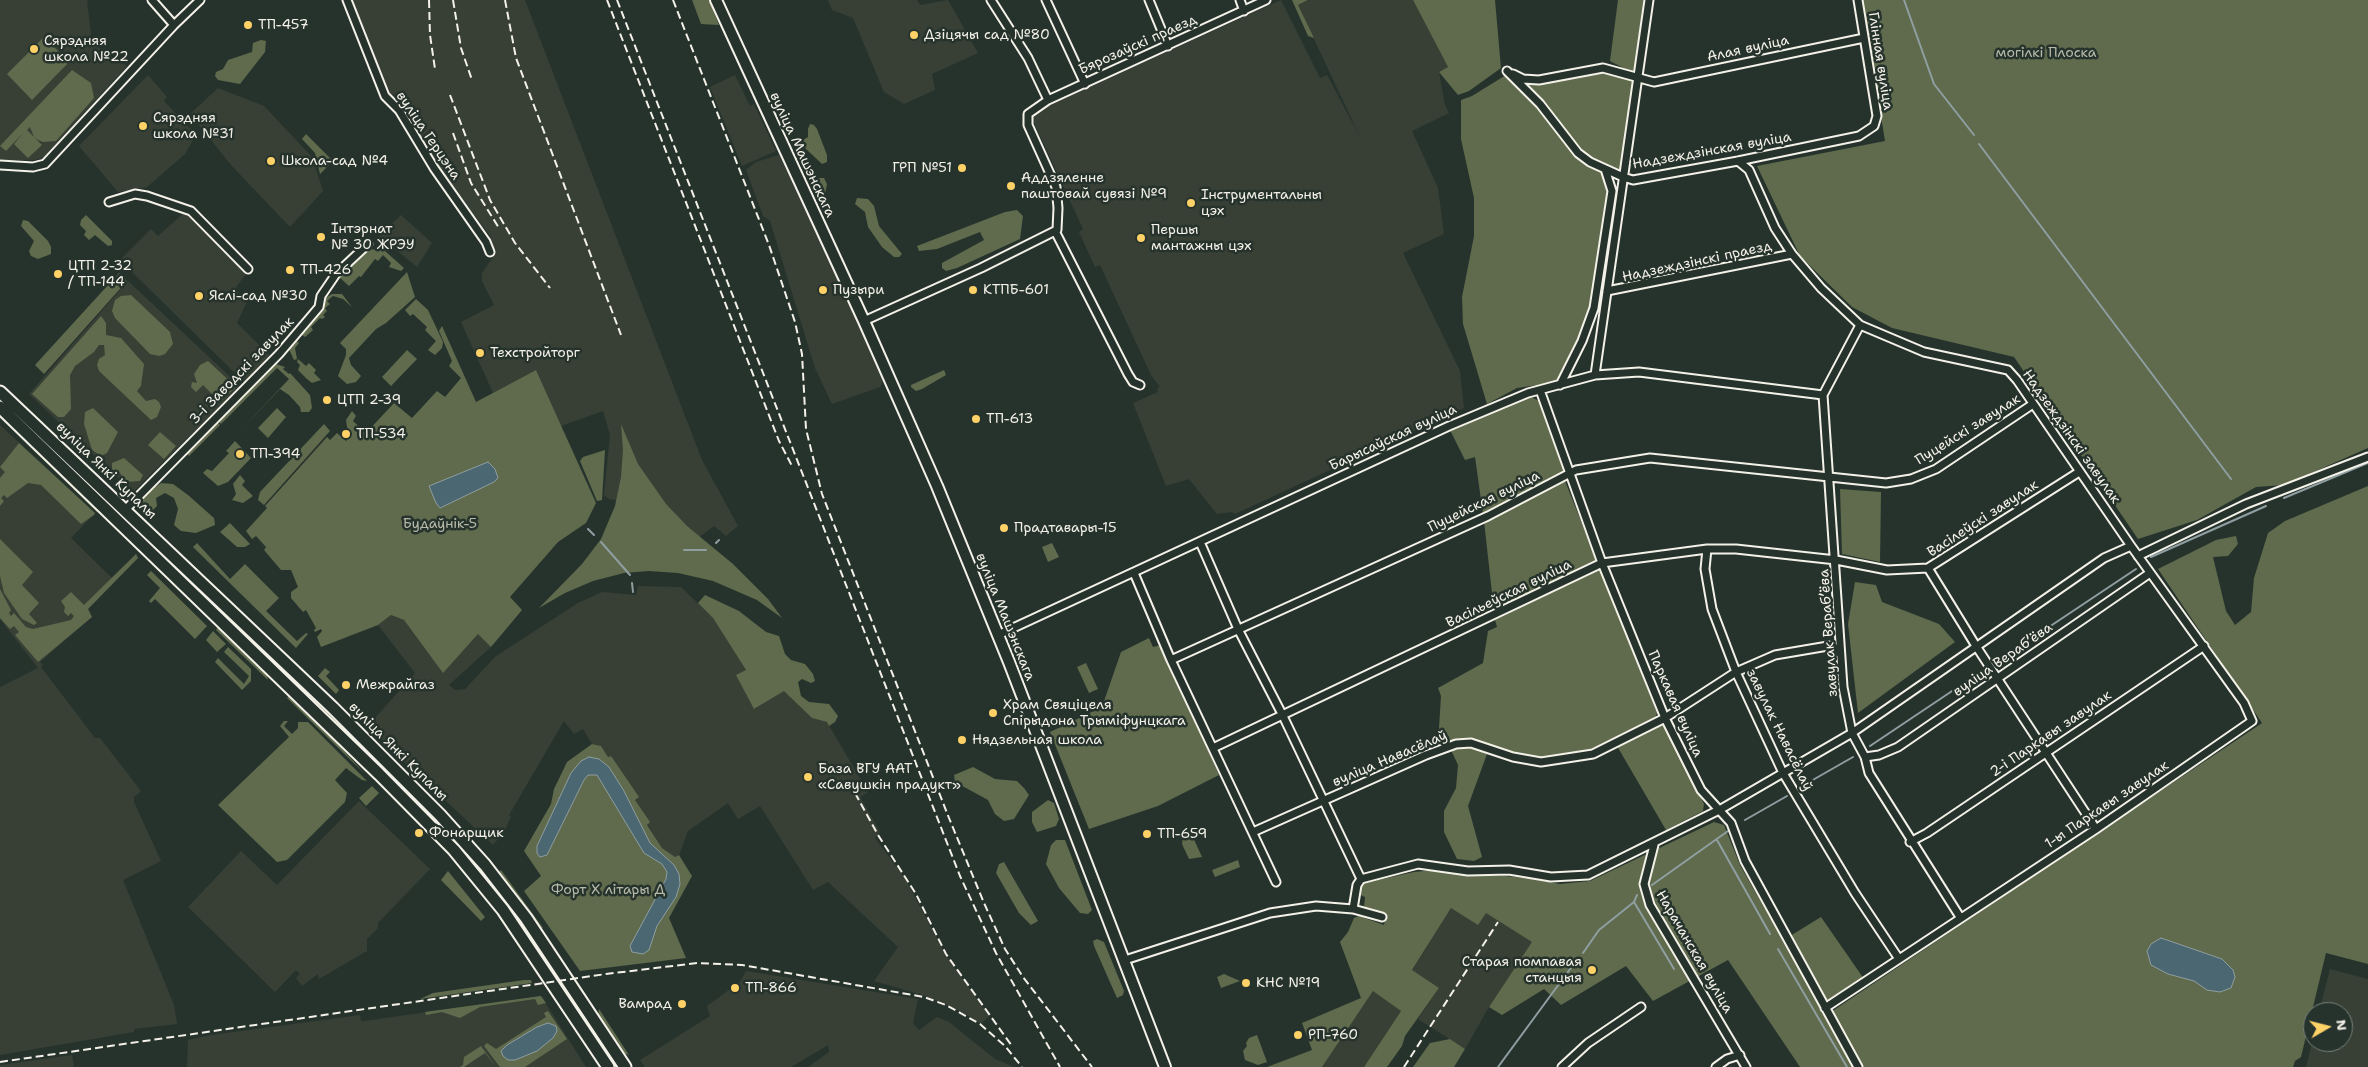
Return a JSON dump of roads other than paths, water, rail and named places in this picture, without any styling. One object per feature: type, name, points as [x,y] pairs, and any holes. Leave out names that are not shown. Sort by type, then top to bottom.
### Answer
[{"type":"main road","name":"вуліца Машэнскага","points":[[716,0],[864,321],[936,486],[998,635],[1165,1067]]},
{"type":"main road","name":"вуліца Янкі Купалы","points":[[0,392],[126,509],[440,815],[485,865],[541,939],[624,1067]]},
{"type":"main road","name":"вуліца Янкі Купалы","points":[[0,407],[379,774],[475,874],[538,960],[608,1067]]},
{"type":"main road","points":[[153,555],[162,546]]},
{"type":"main road","points":[[475,874],[485,865]]},
{"type":"street","points":[[152,0],[174,25]]},
{"type":"street","points":[[0,165],[33,167],[45,164],[174,25],[200,0]]},
{"type":"street","name":"вуліца Герцэна","points":[[347,0],[385,96],[399,110],[434,168],[486,242],[490,252]]},
{"type":"street","points":[[991,0],[1028,58],[1048,100]]},
{"type":"street","points":[[1046,0],[1085,84]]},
{"type":"street","points":[[1149,0],[1168,46]]},
{"type":"street","points":[[1240,0],[1244,10]]},
{"type":"street","name":"Бярозаўскі праезд","points":[[1055,231],[1057,230],[1058,208],[1056,187],[1028,125],[1028,114],[1048,100],[1266,0]]},
{"type":"street","points":[[1595,375],[1649,0]]},
{"type":"street","name":"Глінная вуліца","points":[[1858,0],[1877,116],[1874,126]]},
{"type":"street","name":"Алая вуліца","points":[[1605,169],[1578,153],[1540,104],[1507,71],[1523,79],[1539,80],[1603,68],[1654,82],[1864,38]]},
{"type":"street","name":"Надзеждзінская вуліца","points":[[1623,177],[1633,180],[1859,136],[1874,126]]},
{"type":"street","points":[[1749,170],[1755,157]]},
{"type":"street","name":"Надзеждзінскі завулак","points":[[1738,160],[1749,170],[1776,228],[1792,254],[1821,288],[1860,325],[1924,352],[2008,370],[2138,556]]},
{"type":"street","points":[[1605,169],[1623,177]]},
{"type":"street","points":[[1560,385],[1582,341],[1594,308],[1612,191],[1605,169]]},
{"type":"street","points":[[109,202],[135,194],[147,196],[191,211],[248,269]]},
{"type":"street","points":[[864,321],[981,268],[1055,231],[1128,374],[1133,382],[1140,385]]},
{"type":"street","name":"3-і Заводскі завулак","points":[[126,509],[279,354],[319,307],[321,296],[336,274],[368,244]]},
{"type":"street","name":"Надзеждзінскі праезд","points":[[1607,292],[1792,254]]},
{"type":"street","points":[[1823,395],[1860,325]]},
{"type":"street","name":"Барысаўская вуліца","points":[[998,635],[1456,422],[1540,390],[1595,375],[1639,372],[1823,395]]},
{"type":"street","name":"Паркавая вуліца","points":[[1540,390],[1602,563],[1665,718],[1701,790],[1721,809],[1731,823],[1745,862],[1858,1067]]},
{"type":"street","name":"завулак Верабʼёва","points":[[1823,395],[1836,560],[1840,654],[1843,687],[1852,733],[1866,757],[1869,772],[1910,842],[1960,917]]},
{"type":"street","name":"Пуцейскі завулак","points":[[1828,476],[1886,483],[1911,480],[1936,469],[2033,404]]},
{"type":"street","points":[[2138,556],[2246,504],[2368,457]]},
{"type":"street","name":"Пуцейская вуліца","points":[[1171,660],[1488,516],[1576,470],[1650,458],[1828,476]]},
{"type":"street","name":"Васілеўскі завулак","points":[[1836,560],[1887,570],[1928,568],[2079,472]]},
{"type":"street","points":[[1200,542],[1238,629],[1283,716],[1361,879],[1356,885],[1352,910]]},
{"type":"street","name":"вуліца Верабʼёва","points":[[1361,879],[1418,864],[1468,870],[1509,870],[1551,877],[1588,876],[1654,845],[1721,809],[1852,733],[2104,558],[2131,546]]},
{"type":"street","name":"Васільеўская вуліца","points":[[1213,748],[1602,563],[1706,549],[1736,549],[1836,560]]},
{"type":"street","name":"завулак Навасёлаў","points":[[1706,549],[1704,569],[1712,609],[1736,672],[1783,773],[1855,893],[1899,959]]},
{"type":"street","name":"1-ы Паркавы завулак","points":[[1825,1008],[1960,917],[2096,829],[2252,721],[2244,703],[2138,556]]},
{"type":"street","points":[[1928,568],[1976,646],[2096,829]]},
{"type":"street","points":[[1134,573],[1171,660],[1276,882]]},
{"type":"street","name":"вуліца Верабʼёва","points":[[1866,757],[1879,755],[1898,747],[2150,573]]},
{"type":"street","name":"вуліца Навасёлаў","points":[[1253,832],[1426,755],[1456,744],[1472,743],[1513,757],[1541,762],[1570,759],[1608,748],[1665,718],[1736,672],[1775,655],[1821,646],[1834,647],[1840,654]]},
{"type":"street","name":"2-і Паркавы завулак","points":[[1910,842],[1927,833],[2204,646]]},
{"type":"street","name":"Нарачанская вуліца","points":[[1654,845],[1644,884],[1650,906],[1746,1067]]},
{"type":"street","points":[[1124,960],[1270,913],[1316,906],[1352,910],[1382,917]]},
{"type":"street","points":[[1562,1067],[1588,1043],[1641,1007]]},
{"type":"street","points":[[1716,1067],[1727,1059],[1740,1055]]},
{"type":"water","points":[[488,462],[495,469],[498,478],[494,482],[440,508],[429,486]]},
{"type":"water","points":[[589,757],[599,759],[609,767],[624,791],[650,843],[674,865],[679,874],[680,884],[676,897],[657,926],[649,950],[643,954],[632,952],[630,946],[666,879],[667,872],[662,864],[644,853],[597,775],[588,775],[584,780],[547,855],[540,857],[537,853],[537,846],[571,773],[581,761]]},
{"type":"water","points":[[2161,938],[2222,959],[2233,970],[2235,977],[2231,988],[2220,992],[2207,990],[2194,981],[2168,974],[2151,965],[2147,951],[2151,944]]},
{"type":"water","points":[[548,1023],[556,1026],[557,1031],[553,1038],[537,1051],[515,1060],[508,1060],[503,1056],[501,1051],[507,1045],[537,1027]]},
{"type":"waterway","points":[[1904,0],[1934,84],[1974,135]]},
{"type":"waterway","points":[[1979,144],[2231,479]]},
{"type":"waterway","points":[[2284,498],[2368,463]]},
{"type":"waterway","points":[[2151,557],[2266,506]]},
{"type":"waterway","points":[[588,529],[594,535]]},
{"type":"waterway","points":[[716,543],[719,540]]},
{"type":"waterway","points":[[601,542],[630,575]]},
{"type":"waterway","points":[[684,550],[706,550]]},
{"type":"waterway","points":[[1998,661],[2136,569]]},
{"type":"waterway","points":[[632,583],[633,592]]},
{"type":"waterway","points":[[1870,746],[1979,673]]},
{"type":"waterway","points":[[1804,785],[1853,757]]},
{"type":"waterway","points":[[1745,820],[1787,796]]},
{"type":"waterway","points":[[1652,885],[1728,831]]},
{"type":"waterway","points":[[1717,840],[1770,934]]},
{"type":"waterway","points":[[1583,953],[1599,930],[1634,902],[1637,895]]},
{"type":"waterway","points":[[1634,902],[1674,969]]},
{"type":"waterway","points":[[1778,949],[1847,1067]]},
{"type":"waterway","points":[[1498,1067],[1573,965]]},
{"type":"railway","points":[[429,0],[430,35],[435,69]]},
{"type":"railway","points":[[453,0],[461,48],[472,80]]},
{"type":"railway","points":[[505,0],[516,58],[621,335]]},
{"type":"railway","points":[[607,0],[779,441],[792,466]]},
{"type":"railway","points":[[617,0],[960,876],[996,953],[1060,1067]]},
{"type":"railway","points":[[673,0],[769,245],[795,322],[802,354],[806,429],[822,494],[949,818],[1005,949],[1023,977],[1092,1067]]},
{"type":"railway","points":[[450,95],[490,200],[515,243],[550,288]]},
{"type":"railway","points":[[453,133],[471,183],[499,228]]},
{"type":"railway","points":[[855,793],[878,835],[916,894],[946,954],[1012,1046]]},
{"type":"railway","points":[[1404,1067],[1498,922]]},
{"type":"railway","points":[[0,1062],[606,974],[697,963],[742,965],[924,997],[946,1005],[980,1024],[1005,1046],[1022,1067]]},
{"type":"place","name":"ТП-457","points":[[248,25]]},
{"type":"place","name":"Дзіцячы сад №80","points":[[914,35]]},
{"type":"place","name":"Сярэдняя школа №22","points":[[34,49]]},
{"type":"place","name":"Сярэдняя школа №31","points":[[143,126]]},
{"type":"place","name":"Школа-сад №4","points":[[271,161]]},
{"type":"place","name":"ГРП №51","points":[[962,168]]},
{"type":"place","name":"Аддзяленне паштовай сувязі №9","points":[[1011,186]]},
{"type":"place","name":"Інструментальны цэх","points":[[1191,203]]},
{"type":"place","name":"Інтэрнат № 30 ЖРЭУ","points":[[321,237]]},
{"type":"place","name":"Першы мантажны цэх","points":[[1141,238]]},
{"type":"place","name":"ТП-426","points":[[290,270]]},
{"type":"place","name":"ЦТП 2-32 / ТП-144","points":[[58,274]]},
{"type":"place","name":"Пузыри","points":[[823,290]]},
{"type":"place","name":"КТПБ-601","points":[[973,290]]},
{"type":"place","name":"Яслі-сад №30","points":[[199,296]]},
{"type":"place","name":"Техстройторг","points":[[480,353]]},
{"type":"place","name":"ЦТП 2-39","points":[[327,400]]},
{"type":"place","name":"ТП-613","points":[[976,419]]},
{"type":"place","name":"ТП-534","points":[[346,434]]},
{"type":"place","name":"ТП-394","points":[[240,454]]},
{"type":"place","name":"Прадтавары-15","points":[[1004,528]]},
{"type":"place","name":"Межрайгаз","points":[[346,685]]},
{"type":"place","name":"Храм Свяціцеля Спірыдона Трыміфунцкага","points":[[993,713]]},
{"type":"place","name":"Нядзельная школа","points":[[962,740]]},
{"type":"place","name":"База ВГУ ААТ «Савушкін прадукт»","points":[[808,777]]},
{"type":"place","name":"Фонарщик","points":[[419,833]]},
{"type":"place","name":"ТП-659","points":[[1147,834]]},
{"type":"place","name":"Старая помпавая станцыя","points":[[1592,970]]},
{"type":"place","name":"КНС №19","points":[[1246,983]]},
{"type":"place","name":"ТП-866","points":[[735,988]]},
{"type":"place","name":"Вамрад","points":[[682,1004]]},
{"type":"place","name":"РП-760","points":[[1298,1035]]},
{"type":"park label","name":"могілкі Плоска","points":[[2046,53]]},
{"type":"park label","name":"Будаўнік-5","points":[[440,524]]},
{"type":"park label","name":"Форт X літары Д","points":[[608,890]]}]
